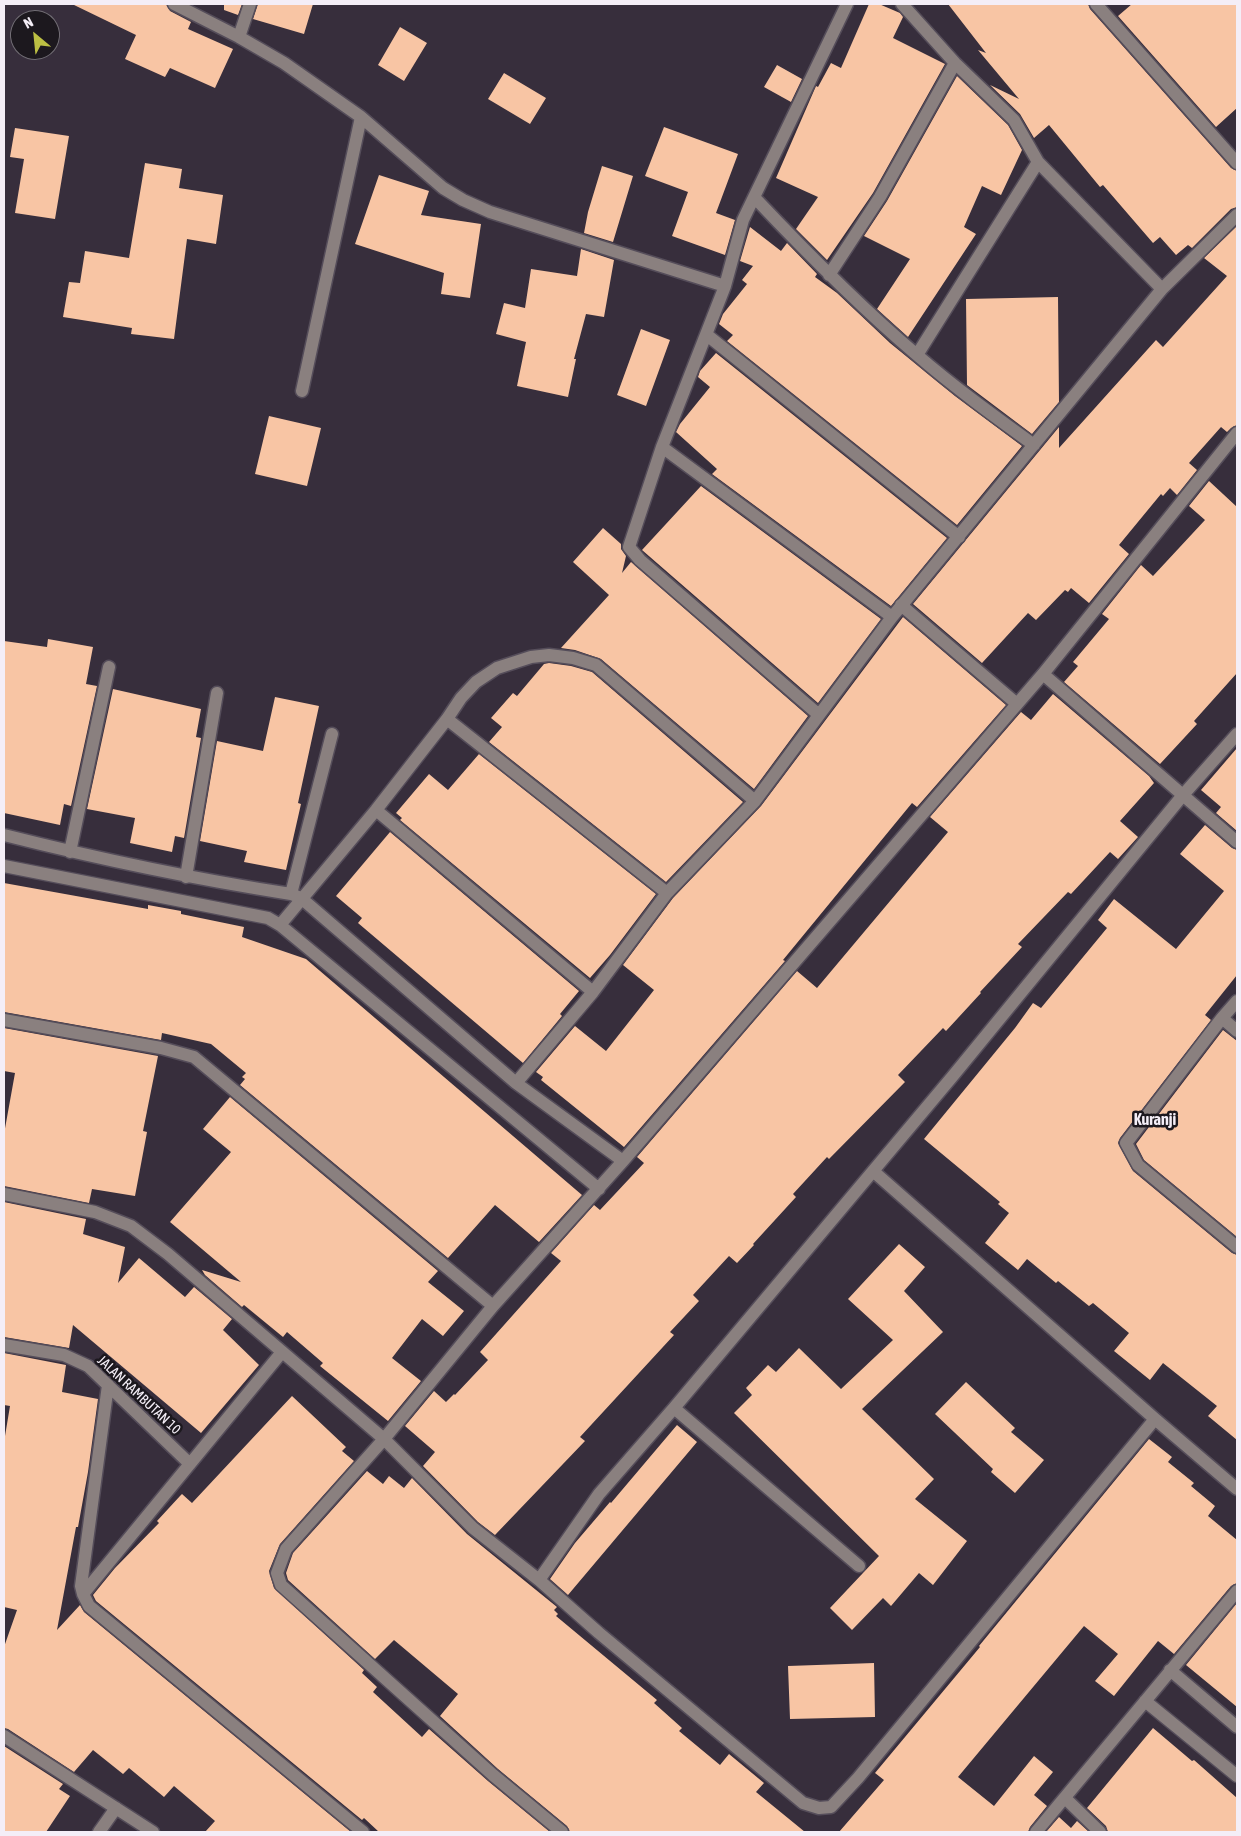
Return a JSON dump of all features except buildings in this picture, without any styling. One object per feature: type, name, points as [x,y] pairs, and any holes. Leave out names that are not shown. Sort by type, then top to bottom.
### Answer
[{"type":"street","points":[[174,4],[239,37],[284,63],[361,117],[443,188],[463,200],[490,212],[725,286]]},
{"type":"street","points":[[239,37],[250,4]]},
{"type":"street","points":[[819,715],[640,560],[629,547],[662,447],[725,286],[743,220],[847,4]]},
{"type":"street","points":[[902,4],[955,64],[1014,120],[1038,162],[1162,289]]},
{"type":"street","points":[[1096,4],[1237,163]]},
{"type":"street","points":[[829,275],[880,197],[955,64]]},
{"type":"street","points":[[302,391],[361,117]]},
{"type":"street","points":[[917,355],[1038,162]]},
{"type":"street","points":[[754,197],[829,275],[917,355],[986,410],[1034,445]]},
{"type":"street","points":[[516,1083],[592,992],[666,893],[755,801],[892,617],[1162,289],[1237,215]]},
{"type":"street","points":[[707,334],[958,537]]},
{"type":"street","points":[[562,1832],[493,1774],[281,1585],[276,1573],[286,1549],[384,1438],[493,1306],[599,1189],[1043,674],[1237,434]]},
{"type":"street","points":[[662,447],[892,617]]},
{"type":"street","points":[[901,606],[1017,704]]},
{"type":"street","points":[[280,925],[296,896],[376,810],[447,719],[461,698],[476,682],[497,668],[531,657],[549,655],[573,658],[596,665],[755,801]]},
{"type":"street","points":[[70,852],[109,667]]},
{"type":"street","points":[[1043,674],[1237,842]]},
{"type":"street","points":[[186,877],[217,693]]},
{"type":"street","points":[[447,719],[666,893]]},
{"type":"street","points":[[296,896],[332,734]]},
{"type":"street","points":[[539,1580],[599,1494],[674,1408],[873,1171],[1183,795],[1237,734]]},
{"type":"street","points":[[376,810],[592,992]]},
{"type":"street","points":[[4,835],[70,852],[186,877],[296,896],[516,1083],[623,1161]]},
{"type":"street","points":[[4,866],[268,918],[280,925],[599,1189]]},
{"type":"street","points":[[1237,1001],[1126,1143],[1138,1165],[1237,1248]]},
{"type":"street","points":[[1222,1018],[1237,1031]]},
{"type":"street","points":[[4,1020],[161,1048],[194,1057],[493,1306]]},
{"type":"street","points":[[873,1171],[1237,1489]]},
{"type":"street","points":[[4,1194],[95,1212],[130,1226],[168,1254],[384,1438],[473,1528],[539,1580],[599,1633],[803,1803],[819,1808],[831,1807],[858,1778],[1155,1419]]},
{"type":"street","name":"JALAN RAMBUTAN 10","points":[[4,1348],[64,1355],[88,1366],[190,1464]]},
{"type":"street","points":[[83,1594],[282,1352]]},
{"type":"street","points":[[108,1385],[81,1586],[89,1606],[363,1832]]},
{"type":"street","points":[[674,1408],[858,1566]]},
{"type":"street","points":[[1036,1832],[1237,1591]]},
{"type":"street","points":[[1170,1670],[1237,1727]]},
{"type":"street","points":[[1145,1701],[1237,1776]]},
{"type":"street","points":[[4,1736],[153,1832]]},
{"type":"street","points":[[1065,1798],[1100,1832]]},
{"type":"street","points":[[98,1832],[116,1808]]},
{"type":"district","name":"Kuranji","points":[[1155,1120]]}]
